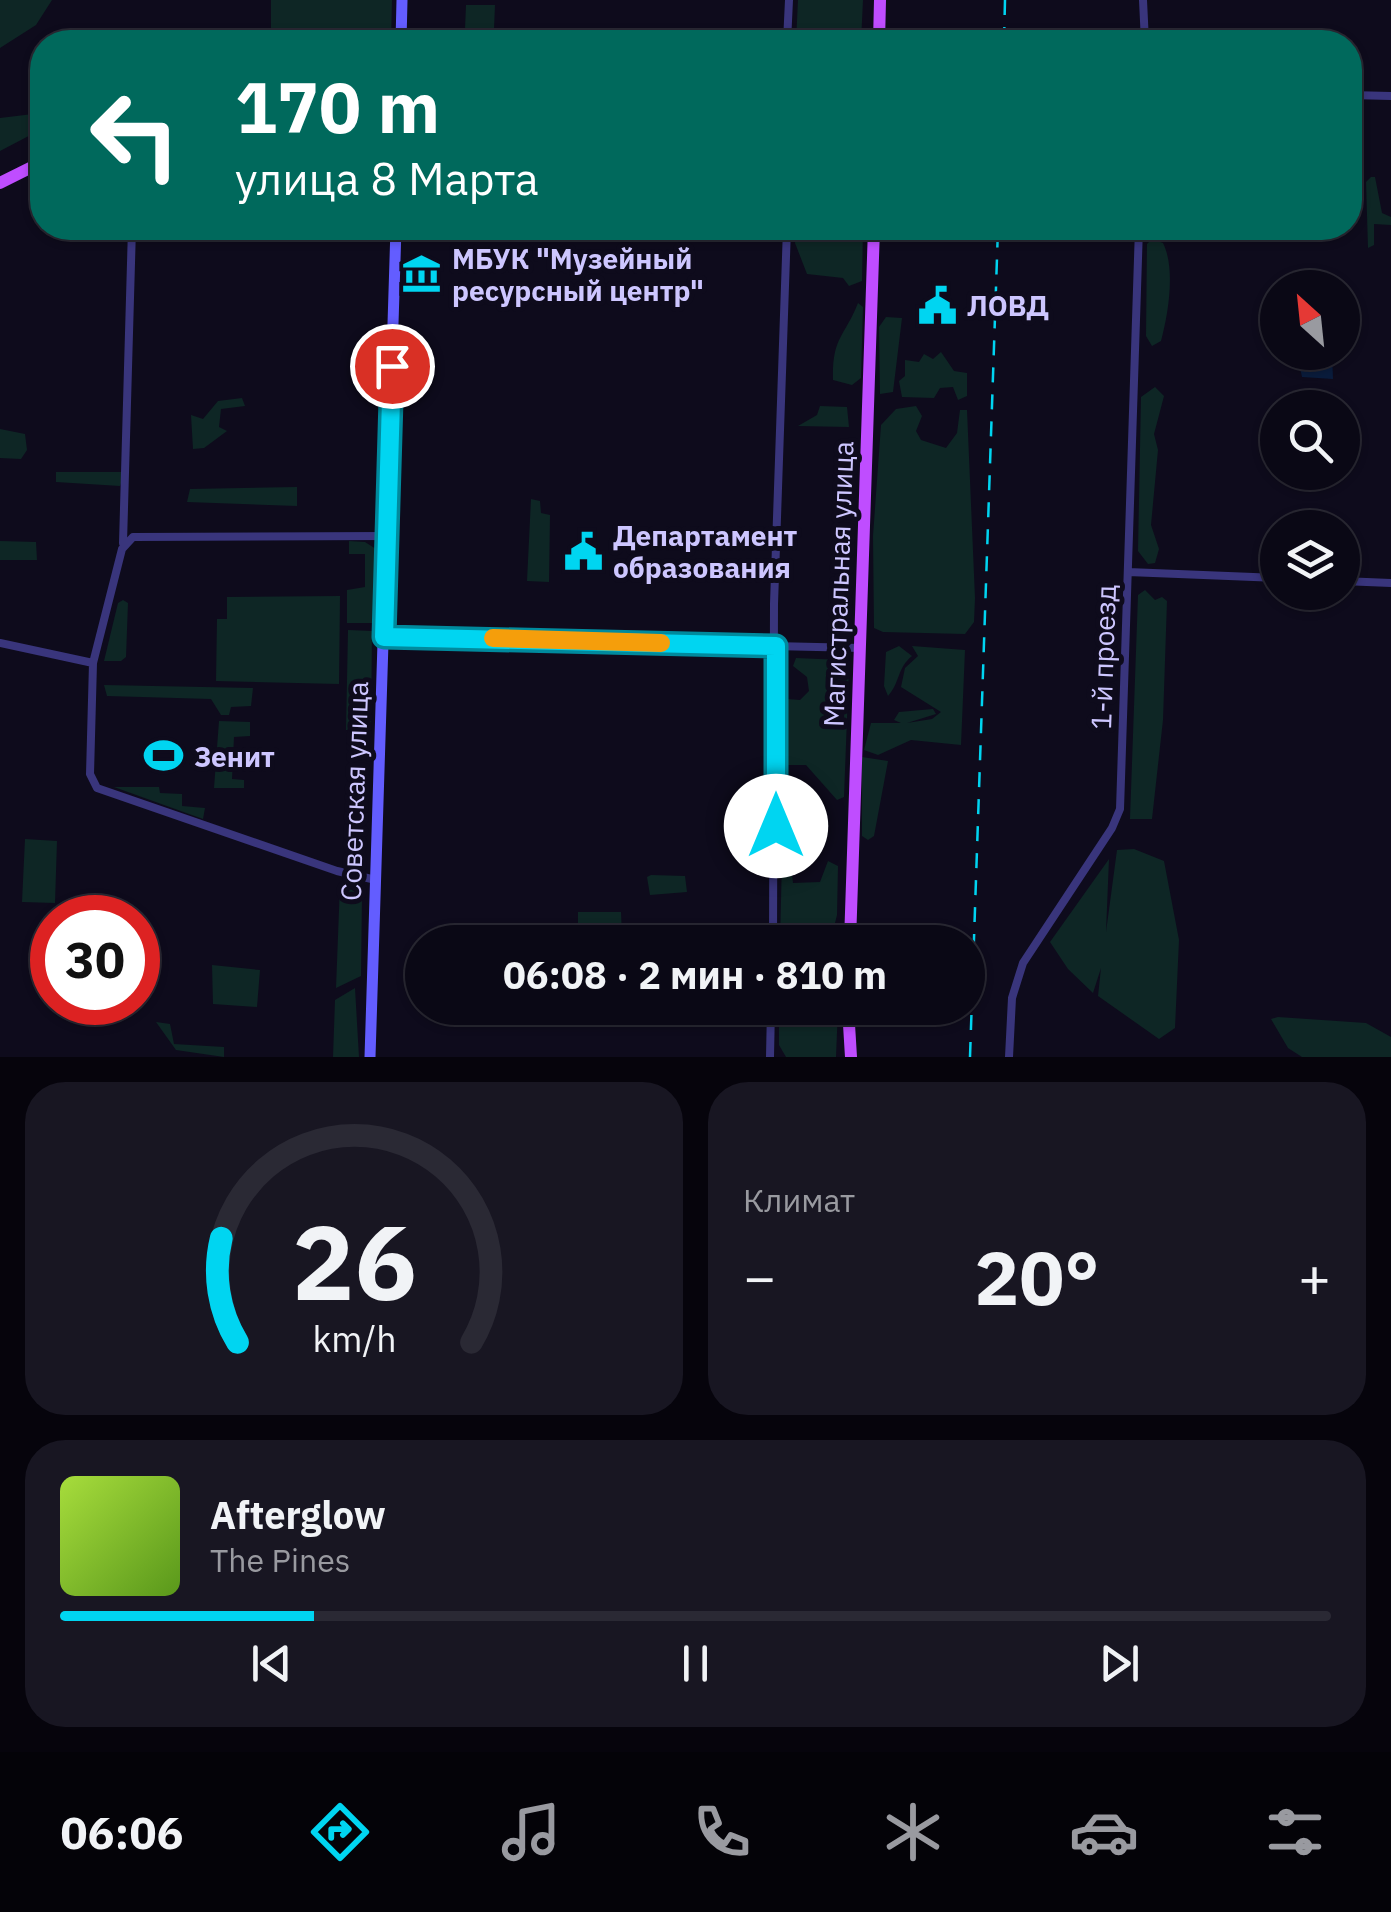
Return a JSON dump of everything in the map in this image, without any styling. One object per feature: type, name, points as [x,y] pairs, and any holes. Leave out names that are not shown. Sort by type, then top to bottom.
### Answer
[{"type":"main road","points":[[401,30],[402,0]]},
{"type":"main road","points":[[879,30],[880,0]]},
{"type":"main road","points":[[0,183],[30,168]]},
{"type":"main road","name":"Советская улица","points":[[370,1057],[396,240]]},
{"type":"main road","name":"Магистральная улица","points":[[851,925],[874,240]]},
{"type":"main road","points":[[848,1025],[848,1057]]},
{"type":"street","points":[[788,30],[789,0]]},
{"type":"street","points":[[1143,0],[1144,30]]},
{"type":"street","points":[[1362,95],[1391,96]]},
{"type":"street","points":[[132,240],[128,496],[122,549],[93,663],[90,774],[97,788],[337,871],[376,880]]},
{"type":"street","points":[[773,925],[787,240]]},
{"type":"street","name":"1-й проезд","points":[[1009,1057],[1012,998],[1023,963],[1118,818],[1139,240]]},
{"type":"street","points":[[122,549],[142,535],[386,536]]},
{"type":"street","points":[[1128,572],[1260,577]]},
{"type":"street","points":[[1360,582],[1391,583]]},
{"type":"street","points":[[384,637],[861,648]]},
{"type":"street","points":[[0,643],[93,663]]},
{"type":"street","points":[[770,1057],[771,1025]]},
{"type":"green space","points":[[0,0],[52,0],[36,25],[0,48]]},
{"type":"green space","points":[[271,0],[392,0],[391,30],[271,30]]},
{"type":"green space","points":[[798,0],[863,0],[862,30],[797,30]]},
{"type":"green space","points":[[466,5],[495,5],[494,29],[465,29]]},
{"type":"green space","points":[[30,114],[30,135],[0,151],[0,118]]},
{"type":"green space","points":[[1375,177],[1382,213],[1391,217],[1391,225],[1374,224],[1374,245],[1368,248],[1366,182]]},
{"type":"green space","points":[[863,240],[862,281],[849,286],[843,278],[807,274],[795,243]]},
{"type":"green space","points":[[1151,240],[1163,243],[1170,279],[1161,341],[1152,346],[1146,336],[1147,244]]},
{"type":"green space","points":[[858,303],[863,307],[861,378],[852,385],[833,380],[833,366],[837,346]]},
{"type":"green space","points":[[886,317],[902,318],[893,392],[880,394],[879,327]]},
{"type":"green space","points":[[941,352],[954,371],[967,373],[967,396],[958,400],[953,387],[940,388],[934,398],[902,397],[899,381],[905,376],[905,360],[919,362],[924,354],[933,359]]},
{"type":"green space","points":[[1155,387],[1164,396],[1154,434],[1158,450],[1151,525],[1159,549],[1155,563],[1148,564],[1138,551],[1141,397]]},
{"type":"green space","points":[[242,398],[245,406],[221,409],[219,427],[227,431],[204,448],[193,449],[191,415],[203,419],[218,401]]},
{"type":"green space","points":[[820,406],[847,407],[849,427],[798,426],[817,415]]},
{"type":"green space","points":[[916,406],[922,416],[916,431],[921,440],[946,448],[957,433],[960,410],[967,410],[975,598],[974,622],[965,634],[883,632],[874,628],[873,536],[881,425],[896,409]]},
{"type":"green space","points":[[0,429],[25,434],[27,450],[21,459],[0,458]]},
{"type":"green space","points":[[56,472],[125,472],[120,486],[56,482]]},
{"type":"green space","points":[[297,487],[297,506],[187,502],[190,489]]},
{"type":"green space","points":[[531,499],[540,501],[541,513],[550,515],[549,582],[527,581]]},
{"type":"green space","points":[[0,541],[36,542],[37,560],[0,560]]},
{"type":"green space","points":[[349,541],[365,542],[376,549],[374,623],[347,623],[347,590],[365,587],[365,554],[349,554]]},
{"type":"green space","points":[[1145,590],[1155,600],[1162,597],[1167,601],[1163,720],[1152,819],[1130,819],[1138,595]]},
{"type":"green space","points":[[340,596],[339,684],[216,681],[217,619],[227,619],[227,597]]},
{"type":"green space","points":[[118,603],[128,603],[126,657],[121,661],[104,661]]},
{"type":"green space","points":[[348,630],[372,631],[371,731],[346,730]]},
{"type":"green space","points":[[899,646],[912,656],[888,696],[884,686],[886,652]]},
{"type":"green space","points":[[912,646],[965,650],[961,745],[911,740],[878,755],[864,750],[871,723],[901,723],[894,720],[899,712],[933,709],[936,714],[907,723],[932,719],[941,712],[901,687],[905,668],[918,656]]},
{"type":"green space","points":[[796,658],[842,660],[849,665],[844,797],[837,800],[806,765],[788,765],[787,699],[800,700],[809,691],[807,677],[793,666]]},
{"type":"green space","points":[[104,685],[253,688],[251,706],[231,707],[229,715],[221,715],[211,699],[107,696]]},
{"type":"green space","points":[[219,721],[250,722],[250,736],[234,737],[232,779],[244,780],[244,788],[214,788]]},
{"type":"green space","points":[[862,757],[888,761],[874,836],[868,840],[862,836]]},
{"type":"green space","points":[[114,787],[159,787],[160,793],[182,794],[182,806],[205,808],[203,819]]},
{"type":"green space","points":[[25,839],[57,841],[55,895],[30,895],[30,902],[22,902]]},
{"type":"green space","points":[[1134,849],[1164,861],[1179,940],[1175,1028],[1159,1039],[1098,996],[1101,968],[1093,993],[1068,969],[1050,942],[1109,859],[1106,932],[1117,850]]},
{"type":"green space","points":[[782,858],[790,859],[793,883],[820,882],[828,861],[838,866],[834,925],[780,925]]},
{"type":"green space","points":[[685,876],[687,892],[650,895],[647,877]]},
{"type":"green space","points":[[340,884],[362,895],[361,976],[336,988]]},
{"type":"green space","points":[[578,912],[621,912],[622,925],[578,925]]},
{"type":"green space","points":[[212,965],[260,970],[257,1007],[213,1004]]},
{"type":"green space","points":[[355,988],[359,1057],[333,1057],[335,1000]]},
{"type":"green space","points":[[1271,1019],[1366,1023],[1391,1037],[1391,1057],[1302,1057],[1288,1048]]},
{"type":"green space","points":[[160,1023],[170,1024],[174,1044],[224,1047],[224,1057],[176,1050]]},
{"type":"green space","points":[[779,1025],[837,1025],[836,1057],[786,1057],[779,1045]]},
{"type":"water","points":[[1301,370],[1333,370],[1333,379],[1302,377]]},
{"type":"railway","points":[[1004,30],[1005,0]]},
{"type":"railway","points":[[970,1057],[998,240]]},
{"type":"slow traffic","points":[[493,638],[661,643]]},
{"type":"place","name":"МБУК \"Музейный ресурсный центр\"","points":[[422,274]]},
{"type":"place","name":"ЛОВД","points":[[937,305]]},
{"type":"place","name":"Департамент образования","points":[[583,551]]},
{"type":"place","name":"Зенит","points":[[164,756]]},
{"type":"route","points":[[392,366],[384,637],[776,646],[776,826]]}]
